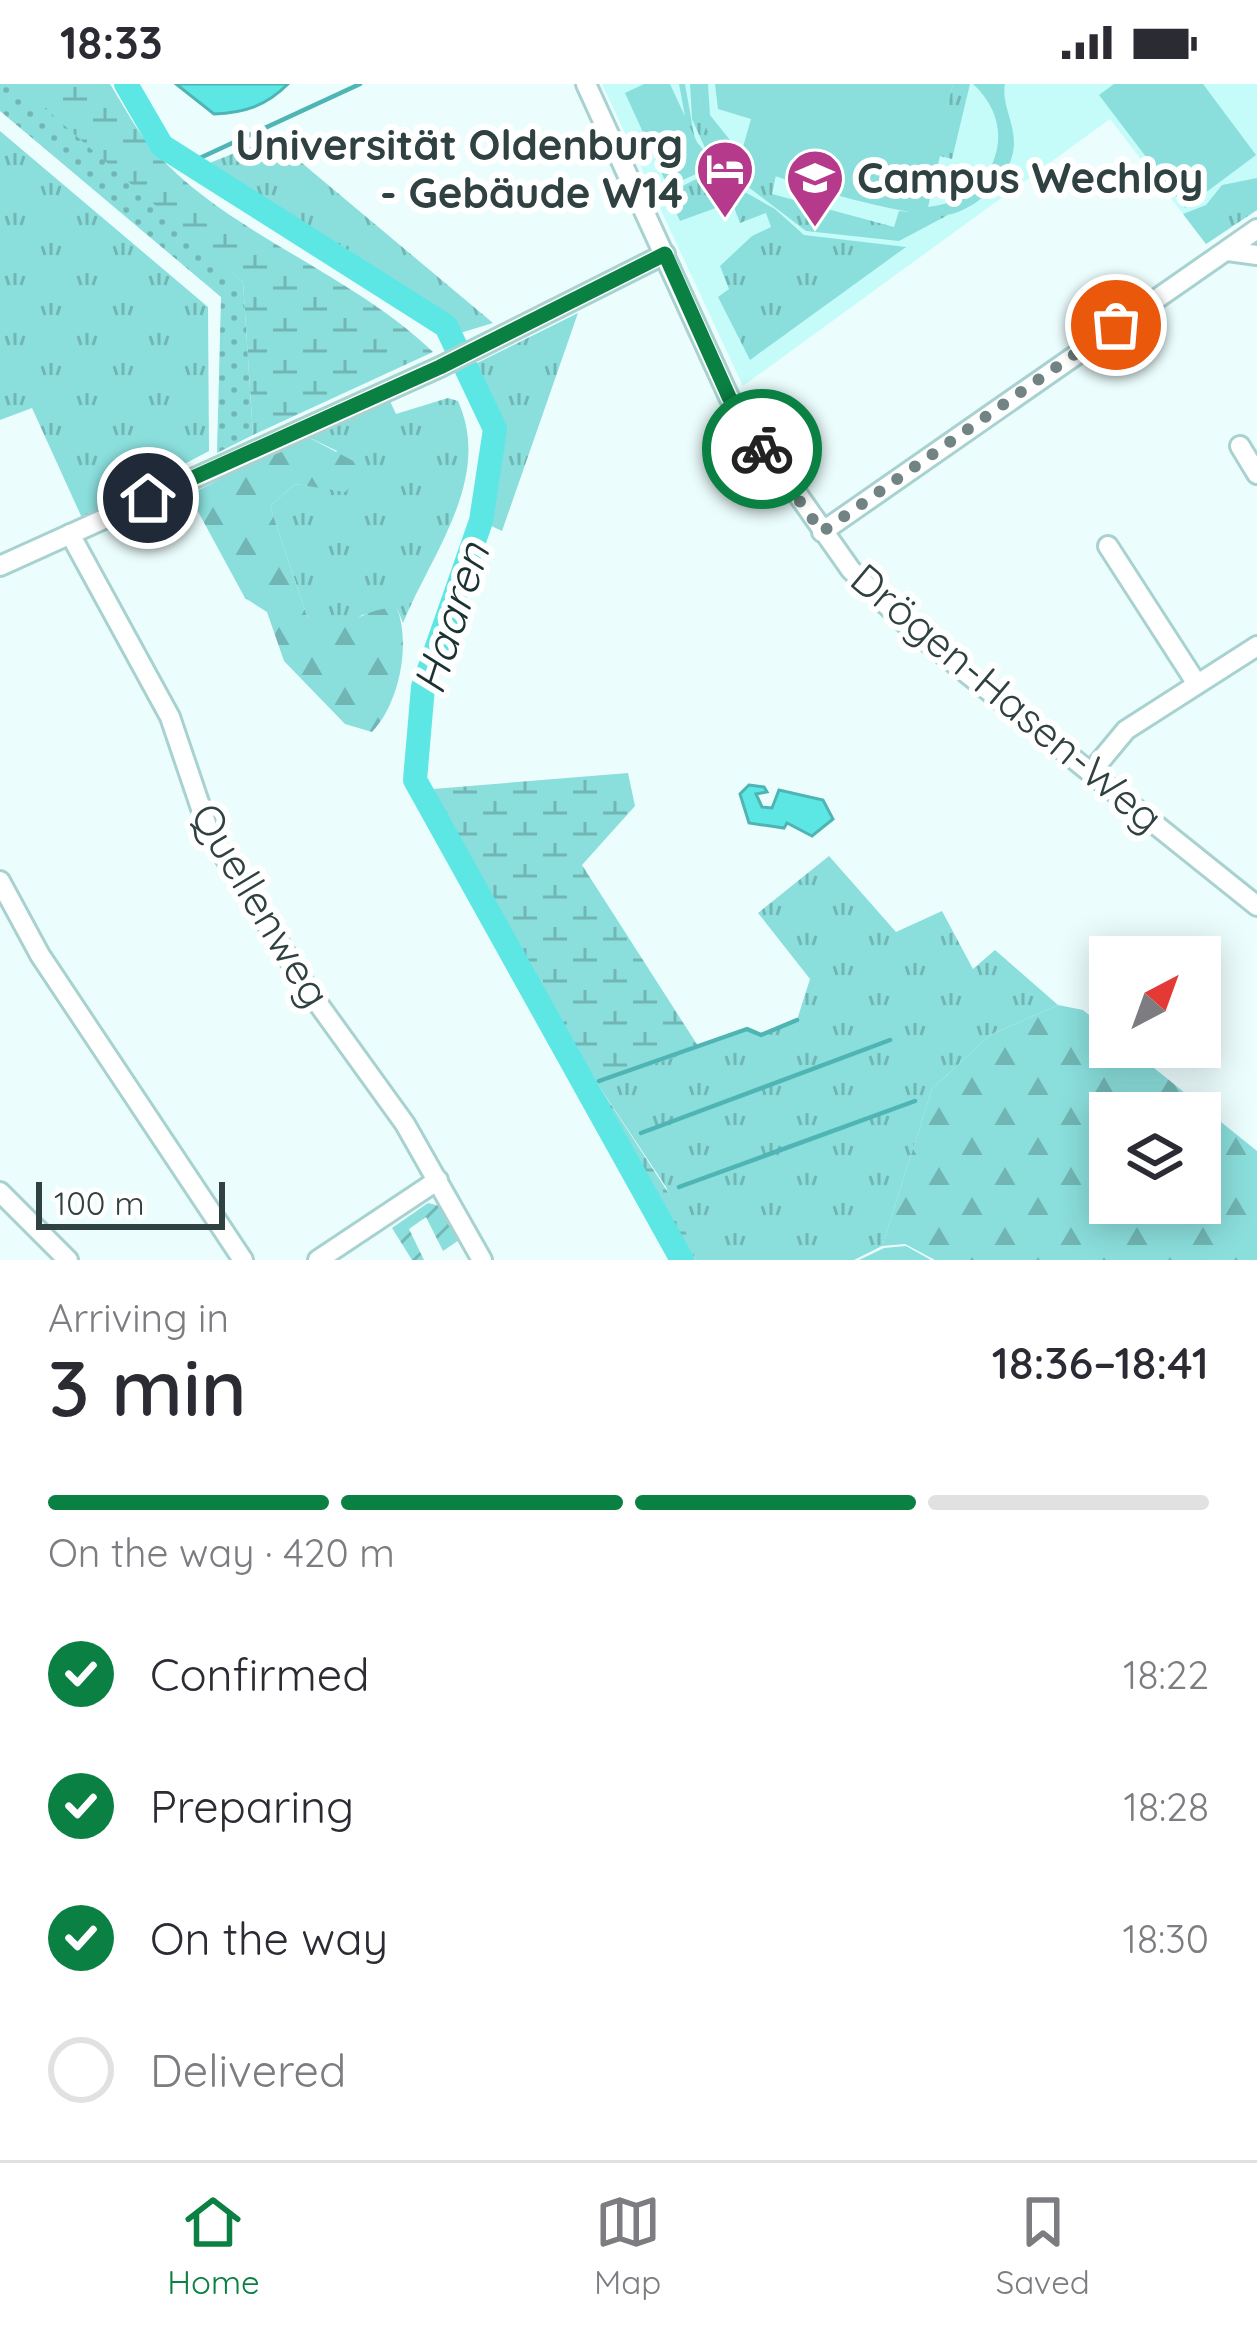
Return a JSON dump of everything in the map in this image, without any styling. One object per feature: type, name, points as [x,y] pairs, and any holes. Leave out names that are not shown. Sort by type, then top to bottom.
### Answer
[{"type":"street","name":"Drögen-Hasen-Weg","points":[[586,84],[729,397],[822,532],[881,602],[1257,906]]},
{"type":"street","points":[[822,532],[1257,229]]},
{"type":"street","points":[[1228,251],[1257,255]]},
{"type":"street","points":[[0,566],[443,365],[665,254]]},
{"type":"street","points":[[1240,446],[1257,474]]},
{"type":"street","name":"Quellenweg","points":[[70,534],[170,717],[209,832],[438,1180],[482,1260]]},
{"type":"street","points":[[1108,546],[1198,684]]},
{"type":"street","points":[[1092,771],[1126,730],[1257,646]]},
{"type":"street","points":[[0,881],[40,955],[243,1260]]},
{"type":"street","points":[[318,1260],[438,1180]]},
{"type":"street","points":[[0,1192],[68,1260]]},
{"type":"shaded area","points":[[176,84],[288,84],[254,107],[214,114]]},
{"type":"shaded area","name":"Campus Wechloy","points":[[602,84],[1257,84],[1257,210],[1206,244],[1110,119],[743,386]]},
{"type":"shaded area","points":[[749,785],[767,792],[756,794],[762,807],[772,808],[779,790],[823,800],[833,819],[812,836],[787,823],[784,828],[749,823],[740,794]]},
{"type":"green space","points":[[0,84],[17,84],[243,282],[253,435],[217,453],[221,297],[0,111]]},
{"type":"green space","points":[[9,84],[110,84],[149,145],[185,182],[365,299],[433,352],[253,435],[243,282]]},
{"type":"green space","points":[[644,84],[670,84],[709,168],[668,187],[625,93]]},
{"type":"green space","points":[[679,84],[685,84],[695,140],[736,187],[775,209],[804,235],[906,247],[750,360],[718,297],[729,289],[720,266],[752,236],[771,227],[766,213],[740,223],[732,202],[680,221],[667,194],[704,175],[688,133]]},
{"type":"green space","points":[[690,84],[699,84],[704,118],[720,144],[744,162],[776,175],[772,194],[894,227],[899,211],[948,215],[899,241],[806,231],[709,157],[692,119]]},
{"type":"green space","points":[[699,84],[708,84],[710,115],[741,154],[751,119],[718,109],[715,84],[953,84],[921,207],[965,195],[992,164],[997,123],[989,103],[973,84],[1005,84],[1013,153],[991,190],[955,213],[928,215],[867,203],[763,172],[723,152],[704,121]]},
{"type":"green space","points":[[953,84],[970,84],[952,159],[940,156],[928,207],[920,207]]},
{"type":"green space","points":[[1114,84],[1203,84],[1256,155],[1185,208],[1099,95]]},
{"type":"green space","points":[[0,131],[208,307],[209,451],[82,518],[32,408],[0,420]]},
{"type":"green space","points":[[272,138],[493,323],[460,333],[439,310],[202,166]]},
{"type":"green space","points":[[1257,178],[1257,210],[1206,244],[1183,214],[1206,205],[1222,185]]},
{"type":"green space","points":[[578,313],[502,531],[481,521],[495,429],[469,367]]},
{"type":"green space","points":[[448,398],[458,401],[467,430],[463,487],[403,623],[397,608],[362,615],[344,628],[320,625],[307,616],[270,506],[295,484],[319,487],[337,451],[306,436],[389,399],[396,414]]},
{"type":"green space","points":[[306,436],[361,465],[365,475],[345,492],[295,484],[270,506],[307,616],[331,625],[397,608],[401,623],[400,673],[389,706],[372,732],[345,724],[284,661],[267,612],[245,598],[189,495]]},
{"type":"green space","points":[[628,773],[635,806],[582,865],[700,1049],[597,1083],[675,1203],[696,1260],[682,1260],[421,790]]},
{"type":"green space","points":[[829,856],[896,932],[942,911],[973,969],[995,950],[1058,1005],[990,1035],[932,1089],[882,1246],[854,1260],[696,1260],[666,1187],[597,1083],[747,1029],[761,1035],[797,1020],[810,979],[758,913]]},
{"type":"green space","points":[[1058,1005],[1083,1010],[1089,1015],[1089,1068],[1154,1068],[1184,1092],[1089,1092],[1089,1224],[1221,1224],[1221,1122],[1257,1151],[1257,1260],[935,1260],[905,1244],[882,1246],[932,1089],[990,1035]]},
{"type":"green space","points":[[428,1203],[448,1208],[462,1238],[443,1251],[426,1217],[409,1229],[424,1260],[412,1260],[392,1228]]},
{"type":"green space","points":[[906,1246],[931,1260],[859,1260],[884,1248]]},
{"type":"waterway","name":"Haaren","points":[[126,84],[162,146],[446,326],[495,429],[481,521],[423,687],[415,780],[682,1260]]},
{"type":"waterway","points":[[187,164],[360,84]]},
{"type":"waterway","points":[[599,1081],[747,1029],[761,1035],[797,1020]]},
{"type":"waterway","points":[[641,1133],[890,1040]]},
{"type":"waterway","points":[[679,1187],[915,1101]]},
{"type":"way so far","points":[[762,449],[822,532],[1116,325]]},
{"type":"place","name":"Universität Oldenburg - Gebäude W14","points":[[725,220]]},
{"type":"place","name":"Campus Wechloy","points":[[815,229]]},
{"type":"route","points":[[148,498],[440,367],[665,254],[729,397],[762,449]]}]
